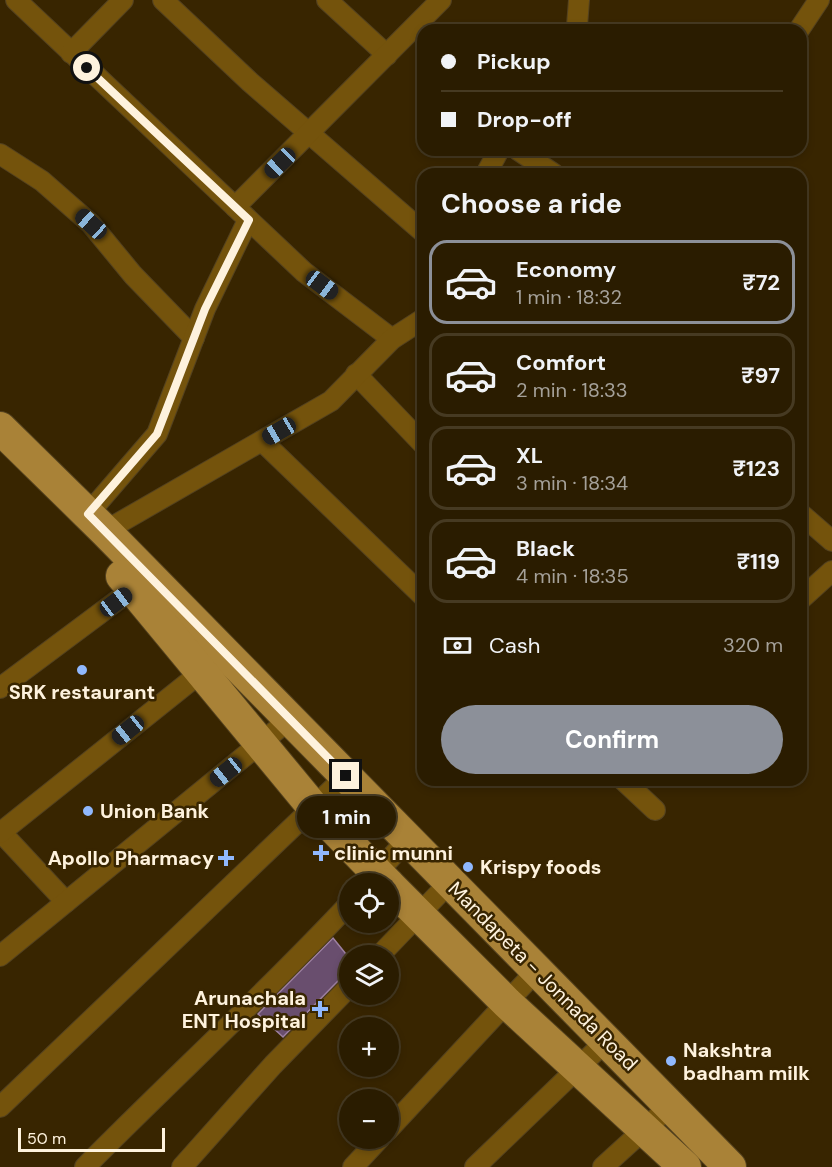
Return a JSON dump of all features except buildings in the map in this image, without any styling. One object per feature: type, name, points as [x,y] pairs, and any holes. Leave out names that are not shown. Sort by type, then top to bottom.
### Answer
[{"type":"main road","name":"Mandapeta - Jonnada Road","points":[[0,428],[97,523],[142,582],[213,662],[290,719],[730,1167]]},
{"type":"main road","points":[[0,449],[142,582]]},
{"type":"main road","points":[[213,662],[261,743],[313,807],[373,873]]},
{"type":"main road","points":[[399,898],[507,1003],[645,1129],[676,1164]]},
{"type":"street","points":[[16,0],[304,272],[392,339]]},
{"type":"street","points":[[71,53],[123,0]]},
{"type":"street","points":[[163,0],[310,134],[417,227]]},
{"type":"street","points":[[327,0],[387,55]]},
{"type":"street","points":[[417,24],[441,0]]},
{"type":"street","points":[[577,24],[579,0]]},
{"type":"street","points":[[803,24],[819,0]]},
{"type":"street","points":[[97,523],[157,434],[242,214],[310,134],[417,24]]},
{"type":"street","points":[[0,154],[42,180],[91,224],[133,275],[194,338]]},
{"type":"street","points":[[527,156],[545,168]]},
{"type":"street","points":[[97,523],[262,441],[331,401],[392,339],[417,323]]},
{"type":"street","points":[[356,374],[417,438]]},
{"type":"street","points":[[262,441],[417,590]]},
{"type":"street","points":[[807,519],[832,541]]},
{"type":"street","points":[[807,594],[832,571]]},
{"type":"street","points":[[0,688],[142,582]]},
{"type":"street","points":[[66,902],[0,832],[213,662]]},
{"type":"street","points":[[0,956],[290,719]]},
{"type":"street","points":[[0,1107],[346,776]]},
{"type":"street","points":[[630,786],[656,810]]},
{"type":"street","points":[[385,873],[408,839]]},
{"type":"street","points":[[389,945],[450,882]]},
{"type":"street","points":[[85,1167],[173,1078],[286,971],[339,915]]},
{"type":"street","points":[[399,1118],[537,970]]},
{"type":"street","points":[[182,1167],[273,1065],[339,997]]},
{"type":"street","points":[[475,1167],[606,1041]]},
{"type":"street","points":[[603,1167],[670,1106]]},
{"type":"street","points":[[676,1164],[699,1135]]},
{"type":"street","points":[[353,1167],[370,1149]]},
{"type":"place","name":"SRK restaurant","points":[[82,670]]},
{"type":"place","name":"Union Bank","points":[[88,811]]},
{"type":"place","name":"clinic munni","points":[[321,853]]},
{"type":"place","name":"Apollo Pharmacy","points":[[226,858]]},
{"type":"place","name":"Krispy foods","points":[[468,867]]},
{"type":"place","name":"Arunachala ENT Hospital","points":[[320,1009]]},
{"type":"place","name":"Nakshtra badham milk","points":[[671,1061]]},
{"type":"route","points":[[87,68],[249,220],[205,309],[157,434],[88,514],[346,776]]}]
